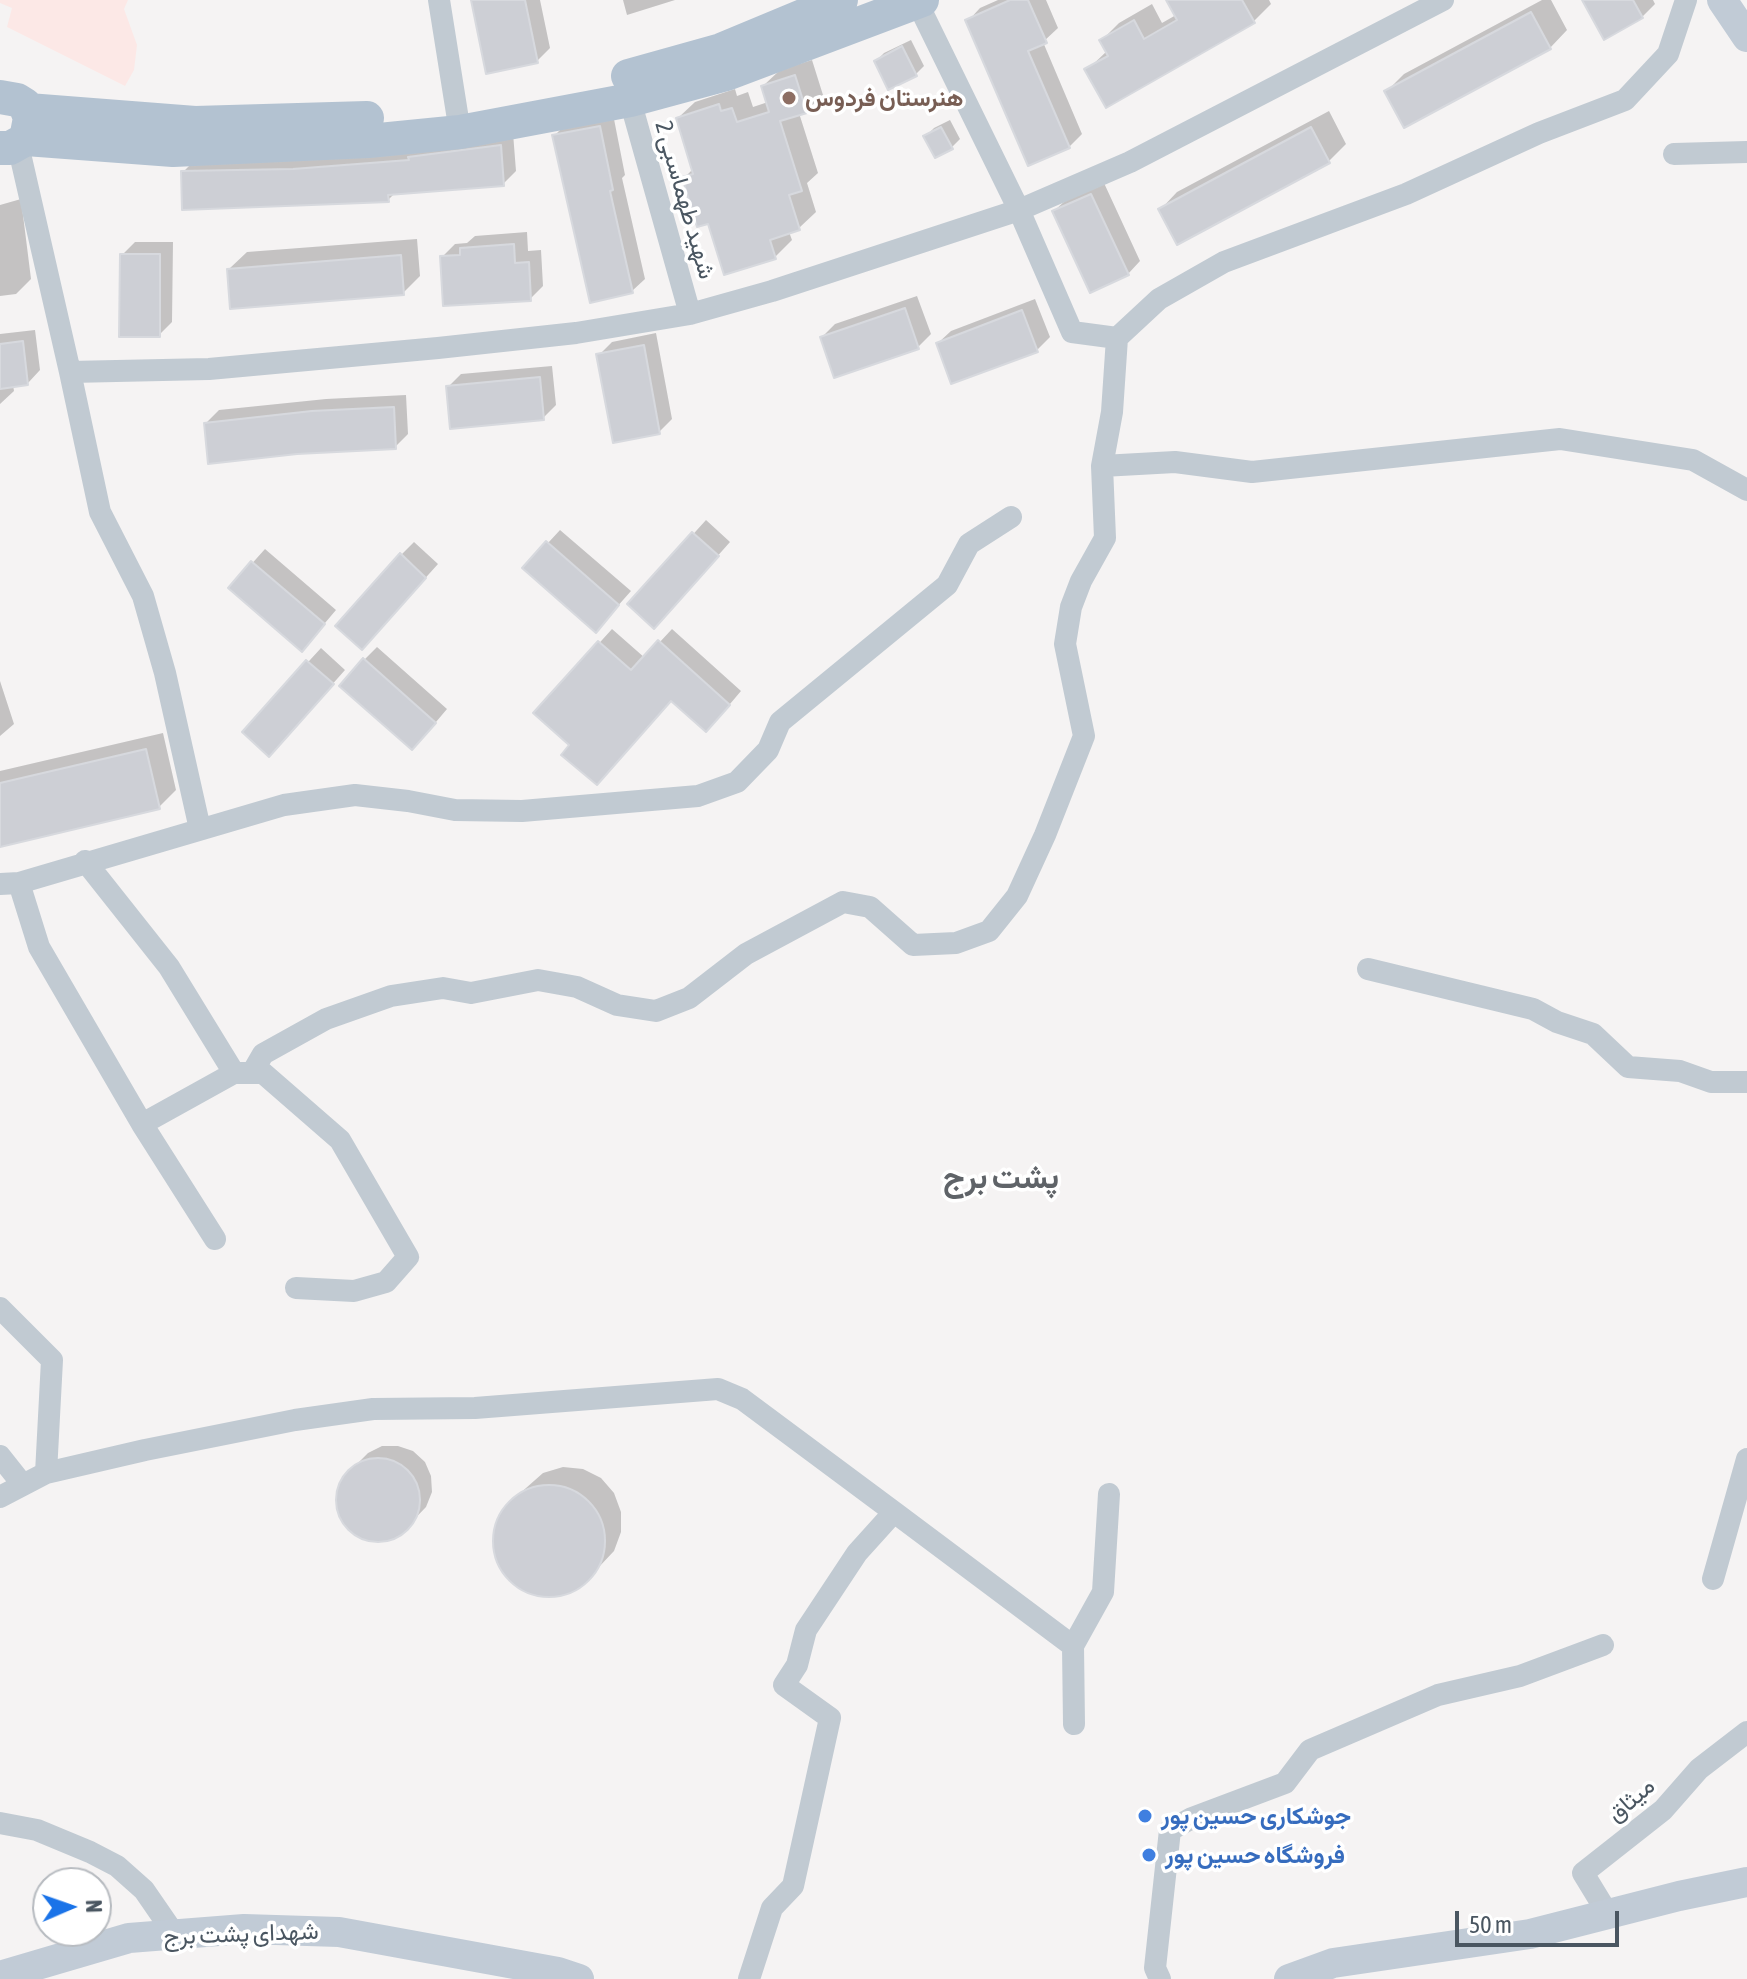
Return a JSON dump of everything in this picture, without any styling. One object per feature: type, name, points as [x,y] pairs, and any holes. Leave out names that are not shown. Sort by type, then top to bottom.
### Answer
[{"type":"main road","points":[[459,122],[721,50],[841,0]]},
{"type":"main road","points":[[12,118],[195,123],[366,119],[459,122],[630,100],[726,74],[919,1]]},
{"type":"street","points":[[439,0],[459,122]]},
{"type":"street","points":[[70,372],[209,369],[438,348],[576,333],[690,314],[772,291],[1019,210],[1130,162],[1443,0]]},
{"type":"street","points":[[142,1124],[243,1073],[263,1054],[326,1019],[391,996],[443,988],[471,993],[538,980],[577,987],[617,1005],[656,1011],[689,998],[746,954],[843,902],[870,907],[913,945],[956,943],[989,931],[1017,896],[1084,736],[1065,644],[1071,607],[1081,581],[1105,538],[1102,466],[1112,412],[1117,338],[1159,299],[1224,262],[1406,194],[1539,133],[1625,100],[1668,54],[1686,0]]},
{"type":"street","points":[[1722,0],[1747,37]]},
{"type":"street","points":[[919,1],[1019,210],[1072,332],[1117,338]]},
{"type":"street","name":"شهید طهماسبی 2","points":[[630,100],[690,314]]},
{"type":"street","points":[[12,118],[100,512],[143,596],[165,673],[200,829]]},
{"type":"street","points":[[1674,154],[1747,152]]},
{"type":"street","points":[[1102,466],[1175,462],[1252,472],[1560,439],[1693,460],[1747,490]]},
{"type":"street","points":[[215,1239],[142,1124],[39,947],[10,883],[284,805],[355,795],[455,810],[522,811],[698,796],[737,782],[768,750],[780,722],[947,585],[969,544],[1011,517]]},
{"type":"street","points":[[85,861],[169,967],[243,1073]]},
{"type":"street","points":[[1368,969],[1533,1009],[1557,1022],[1593,1034],[1628,1067],[1680,1071],[1711,1082],[1747,1082]]},
{"type":"street","points":[[243,1073],[263,1073],[340,1140],[408,1257],[386,1282],[354,1291],[296,1288]]},
{"type":"street","points":[[0,1308],[52,1360],[46,1473]]},
{"type":"street","points":[[0,1497],[46,1473],[295,1420],[373,1409],[475,1408],[718,1389],[742,1399],[1073,1646]]},
{"type":"street","points":[[0,1456],[23,1485]]},
{"type":"street","points":[[1713,1579],[1747,1459]]},
{"type":"street","points":[[1074,1724],[1073,1646],[1103,1592],[1109,1494]]},
{"type":"street","points":[[749,1979],[772,1908],[793,1886],[830,1718],[784,1685],[797,1665],[806,1630],[857,1553],[894,1512]]},
{"type":"street","points":[[1160,1979],[1155,1968],[1170,1830],[1192,1818],[1285,1783],[1310,1750],[1438,1695],[1520,1676],[1603,1645]]},
{"type":"street","name":"میثاق","points":[[1608,1914],[1583,1873],[1663,1810],[1699,1769],[1747,1732]]},
{"type":"street","points":[[0,1823],[37,1830],[117,1866],[144,1890],[175,1935]]},
{"type":"street","points":[[1289,1979],[1333,1963],[1530,1934],[1747,1882]]},
{"type":"street","name":"شهدای پشت برج","points":[[0,1976],[129,1938],[244,1929],[339,1932],[558,1972],[579,1979]]},
{"type":"shaded area","points":[[0,0],[128,0],[124,9],[137,45],[134,70],[125,86],[7,27],[12,8],[0,3]]},
{"type":"building","points":[[471,0],[525,0],[538,63],[486,74]]},
{"type":"building","points":[[1010,0],[1028,0],[1047,43],[1028,51],[1070,148],[1028,166],[965,20]]},
{"type":"building","points":[[1166,0],[1242,0],[1255,23],[1106,108],[1084,69],[1108,56],[1099,40],[1134,20],[1144,39],[1177,20]]},
{"type":"building","points":[[1582,0],[1633,0],[1643,18],[1604,40]]},
{"type":"building","points":[[1531,12],[1551,49],[1404,128],[1384,91]]},
{"type":"building","points":[[902,46],[917,76],[888,90],[874,61]]},
{"type":"building","points":[[795,75],[807,113],[780,121],[802,191],[789,195],[800,230],[770,240],[776,259],[724,275],[708,224],[697,227],[682,177],[693,174],[676,118],[719,104],[721,111],[732,108],[737,122],[769,112],[761,86]]},
{"type":"building","points":[[600,126],[613,190],[610,191],[633,293],[590,303],[552,135]]},
{"type":"building","points":[[941,127],[953,149],[935,158],[923,136]]},
{"type":"building","points":[[1311,127],[1330,163],[1177,245],[1158,209]]},
{"type":"building","points":[[501,145],[504,186],[388,195],[389,202],[182,210],[181,171],[293,169],[409,160],[408,157]]},
{"type":"building","points":[[1091,194],[1129,275],[1090,293],[1052,211]]},
{"type":"building","points":[[514,244],[515,263],[529,262],[531,301],[443,306],[440,256],[460,255],[460,248]]},
{"type":"building","points":[[120,254],[160,254],[160,337],[119,337]]},
{"type":"building","points":[[401,255],[404,295],[230,309],[227,269]]},
{"type":"building","points":[[905,308],[919,349],[834,378],[820,337]]},
{"type":"building","points":[[1022,310],[1038,352],[951,384],[936,343]]},
{"type":"building","points":[[23,341],[28,385],[0,389],[0,344]]},
{"type":"building","points":[[644,345],[660,434],[613,443],[596,354]]},
{"type":"building","points":[[540,377],[544,420],[450,429],[446,386]]},
{"type":"building","points":[[394,407],[396,449],[297,454],[208,464],[204,423],[312,411]]},
{"type":"building","points":[[692,532],[719,556],[654,629],[627,604]]},
{"type":"building","points":[[546,541],[619,605],[596,633],[522,568]]},
{"type":"building","points":[[400,553],[426,578],[362,650],[335,626]]},
{"type":"building","points":[[251,561],[325,624],[302,652],[228,588]]},
{"type":"building","points":[[658,640],[730,705],[706,732],[671,701],[597,785],[561,755],[569,745],[533,713],[598,641],[631,670]]},
{"type":"building","points":[[363,658],[436,723],[412,750],[339,686]]},
{"type":"building","points":[[306,660],[334,684],[269,757],[242,732]]},
{"type":"building","points":[[146,749],[160,809],[0,847],[0,783]]},
{"type":"building","points":[[378,1458],[394,1461],[408,1470],[417,1484],[420,1500],[417,1516],[408,1530],[394,1539],[378,1542],[362,1539],[348,1530],[339,1516],[336,1500],[339,1484],[348,1470],[362,1461]]},
{"type":"building","points":[[549,1485],[570,1489],[589,1501],[601,1520],[605,1541],[601,1562],[589,1581],[570,1593],[549,1597],[528,1593],[509,1581],[497,1562],[493,1541],[497,1520],[509,1501],[528,1489]]},
{"type":"place","name":"هنرستان فردوس","points":[[789,98]]},
{"type":"place","name":"جوشکاری حسین پور","points":[[1145,1816]]},
{"type":"place","name":"فروشگاه حسین پور","points":[[1149,1855]]},
{"type":"district","name":"پشت برج","points":[[1001,1178]]}]
